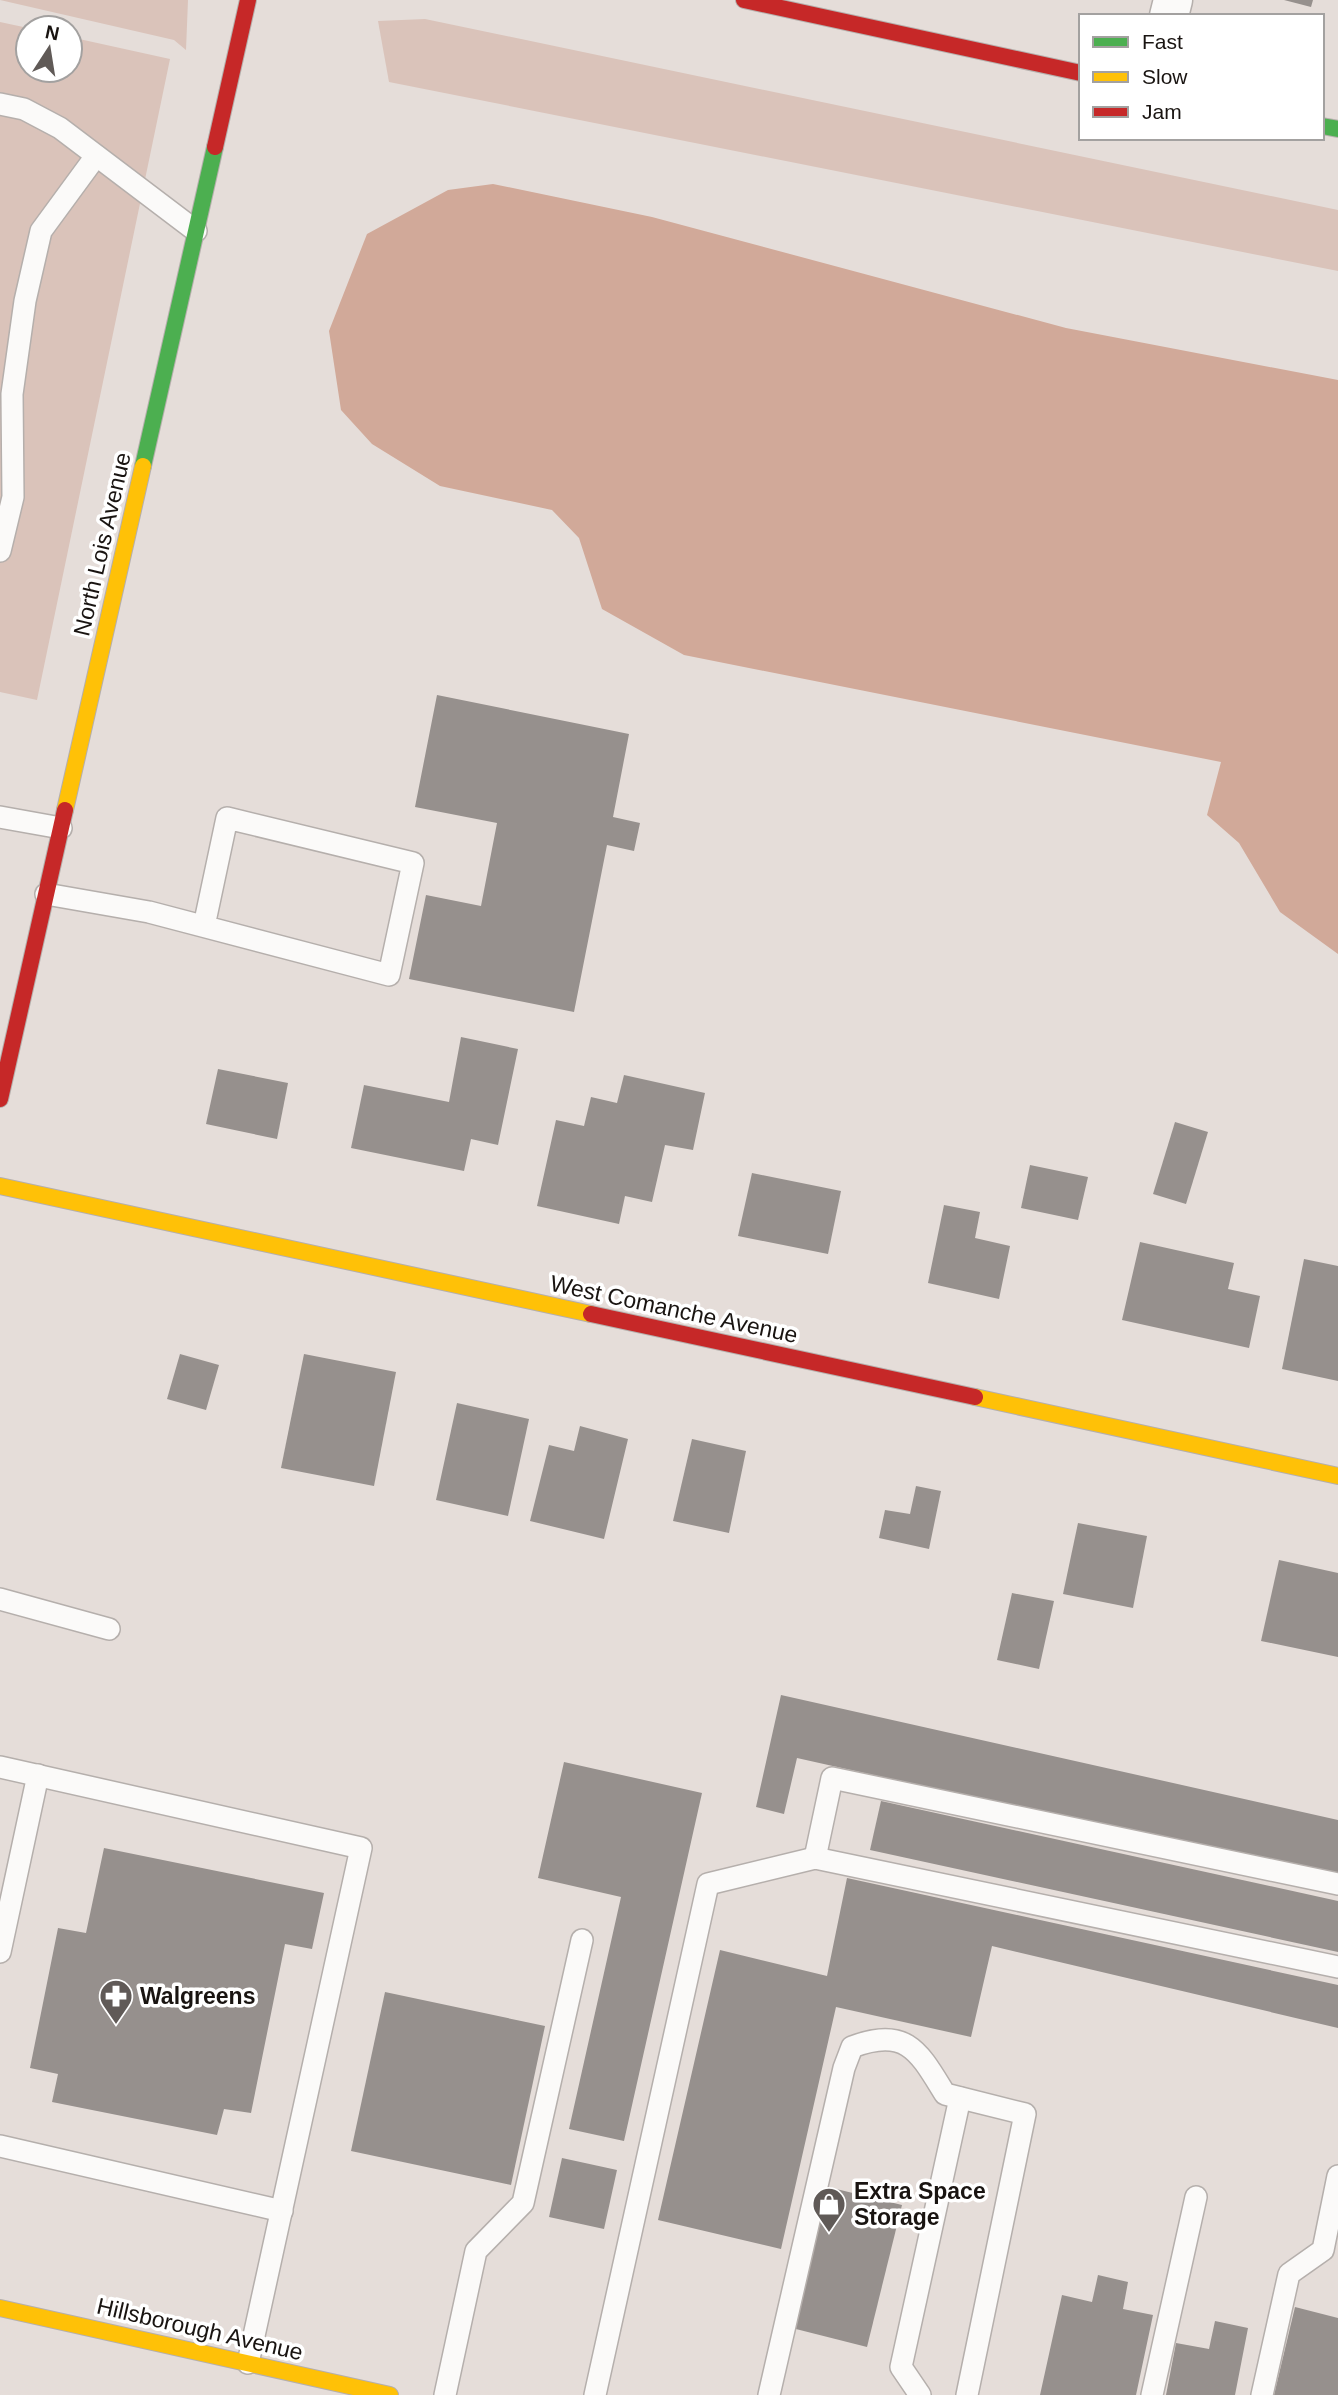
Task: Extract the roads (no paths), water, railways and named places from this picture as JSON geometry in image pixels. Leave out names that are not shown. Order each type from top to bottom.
[{"type":"street","name":"North Lois Avenue","points":[[0,1099],[248,0]]},
{"type":"street","points":[[744,0],[1079,73]]},
{"type":"street","name":"West Comanche Avenue","points":[[0,1186],[1338,1476]]},
{"type":"street","name":"Hillsborough Avenue","points":[[0,2308],[390,2395]]},
{"type":"lane","points":[[0,104],[24,109],[60,128],[196,231]]},
{"type":"lane","points":[[0,551],[13,496],[6,396],[24,301],[41,231],[96,156]]},
{"type":"lane","points":[[0,817],[61,828]]},
{"type":"lane","points":[[47,894],[149,912],[389,975],[413,863],[227,818],[204,926]]},
{"type":"lane","points":[[0,1600],[109,1629]]},
{"type":"lane","points":[[0,1767],[361,1848],[248,2363]]},
{"type":"lane","points":[[0,1952],[38,1775]]},
{"type":"lane","points":[[815,1858],[832,1778],[1338,1884]]},
{"type":"lane","points":[[595,2395],[708,1884],[815,1858],[1338,1967]]},
{"type":"lane","points":[[445,2395],[476,2251],[523,2203],[582,1940]]},
{"type":"lane","points":[[769,2395],[844,2068],[852,2047],[873,2039],[900,2041],[921,2056],[945,2094],[1025,2114],[967,2395]]},
{"type":"lane","points":[[920,2395],[901,2367],[960,2098]]},
{"type":"lane","points":[[0,2146],[282,2211]]},
{"type":"lane","points":[[1262,2395],[1289,2273],[1323,2250],[1338,2176]]},
{"type":"lane","points":[[1152,2395],[1196,2197]]},
{"type":"place","name":"Walgreens","points":[[116,2026]]},
{"type":"place","name":"Extra Space Storage","points":[[829,2234]]}]
